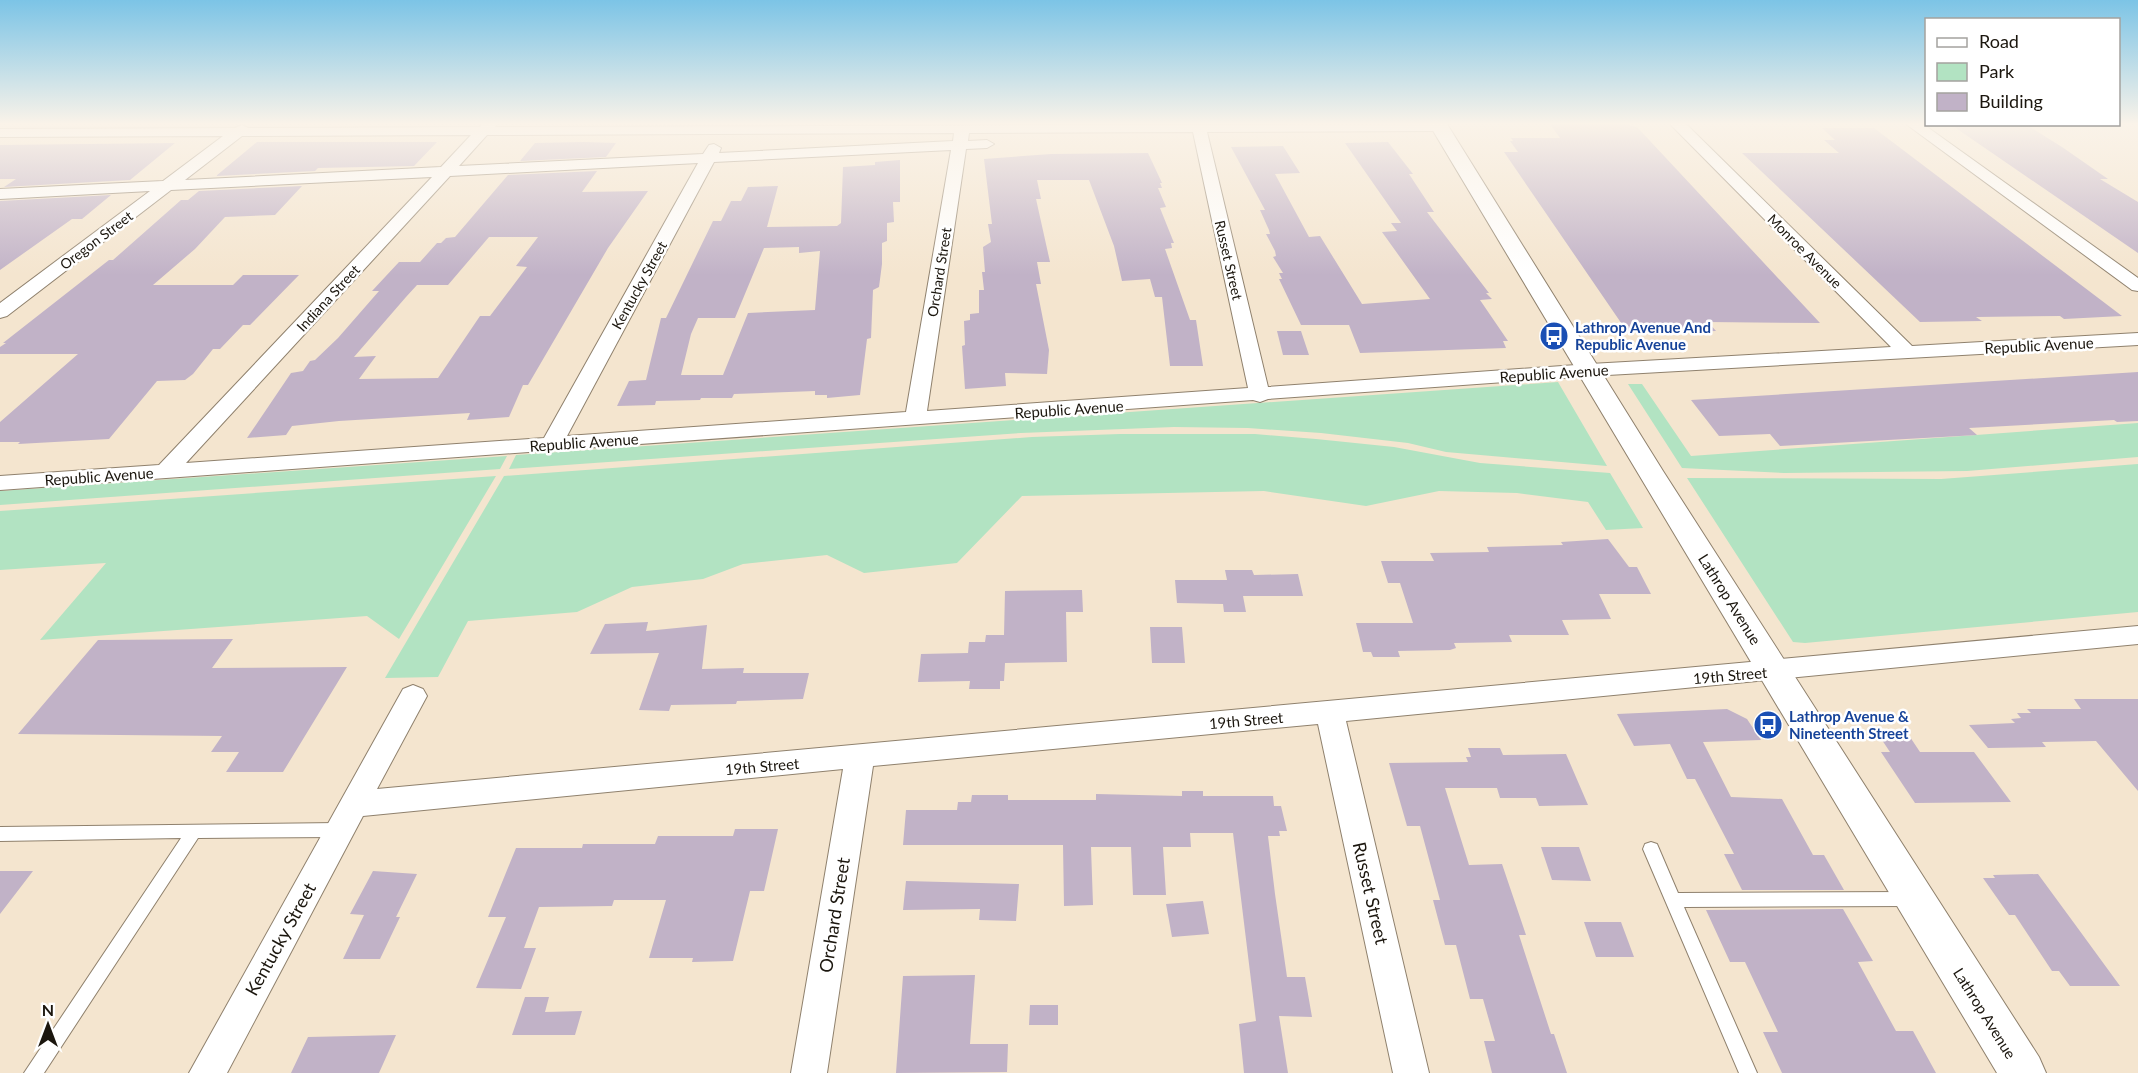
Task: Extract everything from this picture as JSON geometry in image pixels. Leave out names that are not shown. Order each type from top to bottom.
[{"type":"street","name":"Oregon Street","points":[[0,312],[184,174]]},
{"type":"street","points":[[0,194],[405,174]]},
{"type":"street","name":"Indiana Street","points":[[166,471],[444,174]]},
{"type":"street","name":"Kentucky Street","points":[[551,445],[699,174]]},
{"type":"street","name":"Orchard Street","points":[[915,420],[954,174]]},
{"type":"street","name":"Russet Street","points":[[1209,174],[1260,396]]},
{"type":"street","name":"Lathrop Avenue","points":[[1469,174],[1590,370],[1649,471],[1775,670],[2023,1073]]},
{"type":"street","name":"Monroe Avenue","points":[[1728,174],[1907,352]]},
{"type":"street","points":[[1983,174],[2138,286]]},
{"type":"street","name":"Republic Avenue","points":[[0,483],[1260,396],[1590,370],[2138,339]]},
{"type":"street","name":"19th Street","points":[[347,817],[860,757],[2138,635]]},
{"type":"street","name":"Kentucky Street","points":[[207,1073],[413,696]]},
{"type":"street","name":"Russet Street","points":[[1330,712],[1411,1073]]},
{"type":"street","name":"Orchard Street","points":[[809,1073],[860,757]]},
{"type":"lane","points":[[0,834],[194,832],[347,817]]},
{"type":"lane","points":[[33,1073],[194,832]]},
{"type":"lane","points":[[1651,849],[1748,1073]]},
{"type":"lane","points":[[1673,900],[1916,899]]},
{"type":"green space","points":[[1558,382],[1607,466],[1446,452],[1408,443],[1321,433],[1248,428],[1174,427],[1021,433],[509,469],[516,455]]},
{"type":"green space","points":[[1628,384],[1642,384],[1691,456],[2138,423],[2138,457],[1967,471],[1784,473],[1682,468]]},
{"type":"green space","points":[[1120,434],[1255,434],[1394,447],[1480,463],[1610,473],[1643,528],[1606,530],[1588,502],[1517,493],[1439,491],[1366,506],[1264,491],[1022,496],[957,563],[864,573],[827,555],[743,564],[703,579],[632,587],[577,612],[468,621],[438,677],[385,678],[504,476],[1032,437]]},
{"type":"green space","points":[[507,456],[500,469],[0,505],[0,491]]},
{"type":"green space","points":[[2138,464],[2138,612],[1805,643],[1793,642],[1687,478],[1941,479]]},
{"type":"green space","points":[[496,476],[399,639],[367,616],[40,640],[106,563],[0,570],[0,511]]},
{"type":"building","points":[[0,174],[137,174],[130,180],[4,187],[16,179],[0,179]]},
{"type":"building","points":[[218,174],[254,174],[216,176]]},
{"type":"building","points":[[595,174],[582,192],[648,191],[608,248],[528,385],[523,385],[509,417],[467,420],[470,413],[339,421],[292,426],[286,435],[247,438],[291,373],[303,371],[310,361],[315,360],[338,338],[379,291],[372,291],[399,262],[420,262],[437,243],[441,243],[446,238],[455,237],[508,175]],"holes":[[[489,237],[538,237],[516,266],[527,267],[490,316],[480,316],[438,378],[359,379],[376,356],[354,357],[417,285],[448,285]]]},
{"type":"building","points":[[843,174],[900,174],[900,202],[893,202],[894,222],[887,223],[887,241],[882,243],[879,287],[873,290],[871,338],[867,339],[860,395],[827,398],[827,395],[815,395],[815,391],[734,394],[732,398],[656,401],[655,405],[617,406],[629,381],[646,380],[661,318],[666,318],[713,221],[721,221],[731,201],[741,201],[748,187],[778,186],[767,227],[837,226],[841,223]],"holes":[[[799,247],[799,253],[820,251],[815,310],[748,313],[723,375],[681,375],[691,334],[698,318],[735,318],[764,248]]]},
{"type":"building","points":[[986,174],[1158,174],[1162,183],[1160,183],[1162,188],[1158,188],[1166,207],[1160,208],[1174,243],[1171,243],[1172,248],[1165,249],[1190,320],[1196,320],[1203,366],[1170,366],[1162,297],[1155,297],[1150,279],[1122,281],[1114,246],[1089,180],[1037,180],[1041,199],[1036,199],[1050,262],[1037,262],[1041,284],[1036,284],[1049,350],[1047,374],[1005,373],[1006,386],[965,389],[962,346],[965,345],[964,321],[970,320],[970,314],[979,313],[979,290],[984,290],[983,247],[991,242],[988,224],[992,224]]},
{"type":"building","points":[[1246,174],[1275,174],[1309,237],[1320,236],[1362,304],[1430,299],[1382,232],[1397,231],[1391,223],[1401,223],[1367,174],[1409,174],[1434,212],[1427,212],[1489,293],[1486,293],[1492,299],[1480,300],[1508,341],[1503,341],[1506,348],[1360,353],[1349,325],[1301,325],[1279,279],[1282,279],[1279,273],[1283,273],[1273,257],[1276,256],[1275,251],[1266,234],[1270,234],[1260,210],[1265,210]]},
{"type":"building","points":[[1519,174],[1681,174],[1820,323],[1708,322],[1716,331],[1628,333]]},
{"type":"building","points":[[1764,174],[1935,174],[2122,316],[2064,319],[2060,316],[1976,317],[1982,321],[1920,322]]},
{"type":"building","points":[[2023,174],[2101,174],[2108,179],[2100,179],[2138,202],[2138,253]]},
{"type":"building","points":[[302,186],[275,215],[225,217],[195,249],[153,285],[233,285],[243,275],[299,275],[250,325],[243,325],[220,349],[213,349],[193,374],[185,380],[157,381],[109,439],[18,444],[20,442],[0,442],[0,422],[78,354],[0,354],[0,347],[6,343],[3,343],[109,260],[113,260],[181,200],[188,200],[199,191]]},
{"type":"building","points":[[111,195],[82,219],[72,219],[0,270],[0,201]]},
{"type":"building","points":[[1277,331],[1301,331],[1309,355],[1283,355]]},
{"type":"building","points":[[2138,372],[2138,421],[2117,422],[2114,420],[1969,428],[1977,435],[1780,446],[1770,434],[1719,436],[1691,400]]},
{"type":"building","points":[[1608,539],[1629,567],[1637,567],[1651,594],[1599,594],[1611,619],[1562,620],[1569,635],[1509,635],[1512,642],[1454,643],[1456,648],[1450,650],[1398,651],[1400,657],[1373,657],[1371,652],[1363,652],[1356,623],[1413,623],[1400,583],[1388,583],[1381,561],[1434,561],[1430,553],[1489,552],[1487,547],[1563,545],[1561,542]]},
{"type":"building","points":[[1225,570],[1252,570],[1254,575],[1298,574],[1303,596],[1243,596],[1246,612],[1224,612],[1223,604],[1177,603],[1175,580],[1227,580]]},
{"type":"building","points":[[1082,590],[1083,612],[1066,612],[1067,662],[1005,663],[1004,681],[1000,681],[1000,689],[969,689],[970,681],[918,682],[921,654],[968,653],[969,642],[985,642],[986,635],[1004,635],[1005,591]]},
{"type":"building","points":[[648,622],[646,631],[707,625],[702,669],[744,668],[743,673],[809,673],[803,699],[737,701],[736,704],[671,705],[669,711],[639,710],[659,653],[590,654],[605,624]]},
{"type":"building","points":[[1150,627],[1182,627],[1185,663],[1152,663]]},
{"type":"building","points":[[233,639],[212,668],[347,667],[283,772],[226,772],[239,752],[211,752],[222,736],[18,734],[98,640]]},
{"type":"building","points":[[2074,699],[2138,699],[2138,791],[2096,741],[2042,742],[2046,747],[1988,748],[1969,725],[2015,723],[2011,719],[2021,718],[2017,713],[2031,713],[2027,709],[2081,709]]},
{"type":"building","points":[[1727,709],[1747,719],[1761,740],[1703,742],[1731,797],[1782,799],[1813,855],[1824,855],[1844,890],[1742,890],[1724,854],[1734,854],[1695,779],[1687,779],[1670,744],[1634,746],[1617,714]]},
{"type":"building","points":[[1880,737],[1910,737],[1920,752],[1974,752],[2011,802],[1915,803],[1881,752],[1890,752]]},
{"type":"building","points":[[1468,748],[1500,748],[1503,755],[1566,754],[1588,805],[1539,806],[1536,798],[1500,798],[1497,788],[1445,788],[1469,865],[1502,864],[1526,935],[1519,935],[1551,1034],[1554,1034],[1567,1073],[1492,1073],[1484,1041],[1495,1041],[1483,999],[1470,999],[1456,945],[1445,945],[1433,900],[1440,900],[1420,826],[1407,826],[1389,763],[1468,762],[1466,757],[1471,757]]},
{"type":"building","points":[[1182,791],[1203,791],[1203,796],[1273,796],[1274,806],[1281,806],[1287,831],[1279,831],[1280,836],[1268,836],[1287,977],[1305,977],[1312,1017],[1279,1016],[1288,1073],[1244,1073],[1239,1024],[1256,1021],[1233,833],[1190,833],[1191,847],[1163,847],[1166,895],[1133,895],[1131,847],[1091,847],[1093,905],[1064,906],[1063,845],[903,845],[906,810],[957,810],[958,802],[971,802],[972,795],[1008,795],[1008,800],[1096,800],[1096,794],[1182,796]]},
{"type":"building","points":[[735,829],[778,829],[764,891],[750,891],[733,961],[692,962],[693,958],[649,958],[666,900],[614,900],[612,906],[539,907],[524,948],[536,948],[521,989],[476,988],[506,917],[488,917],[516,848],[582,848],[583,844],[655,844],[658,836],[733,836]]},
{"type":"building","points":[[1541,847],[1579,847],[1591,881],[1552,880]]},
{"type":"building","points":[[0,871],[33,871],[0,914]]},
{"type":"building","points":[[373,871],[417,874],[396,917],[400,917],[380,959],[343,959],[364,915],[350,914]]},
{"type":"building","points":[[2038,874],[2120,986],[2070,986],[2059,971],[2052,971],[2015,915],[2009,915],[1983,878],[1995,878],[1993,875]]},
{"type":"building","points":[[906,881],[1019,884],[1016,921],[979,920],[980,909],[903,910]]},
{"type":"building","points":[[1203,901],[1209,934],[1172,937],[1166,904]]},
{"type":"building","points":[[1843,909],[1873,961],[1858,962],[1896,1031],[1913,1031],[1936,1073],[1782,1073],[1763,1032],[1778,1032],[1745,962],[1730,962],[1706,910]]},
{"type":"building","points":[[1584,922],[1621,922],[1634,957],[1596,957]]},
{"type":"building","points":[[975,975],[970,1044],[1008,1044],[1007,1072],[896,1073],[903,976]]},
{"type":"building","points":[[525,997],[549,997],[545,1012],[582,1011],[575,1035],[512,1035]]},
{"type":"building","points":[[1030,1005],[1058,1005],[1058,1025],[1029,1025]]},
{"type":"building","points":[[396,1035],[379,1073],[291,1073],[308,1037]]},
{"type":"place","name":"Lathrop Avenue And Republic Avenue","points":[[1554,336]]},
{"type":"place","name":"Lathrop Avenue & Nineteenth Street","points":[[1768,725]]}]
